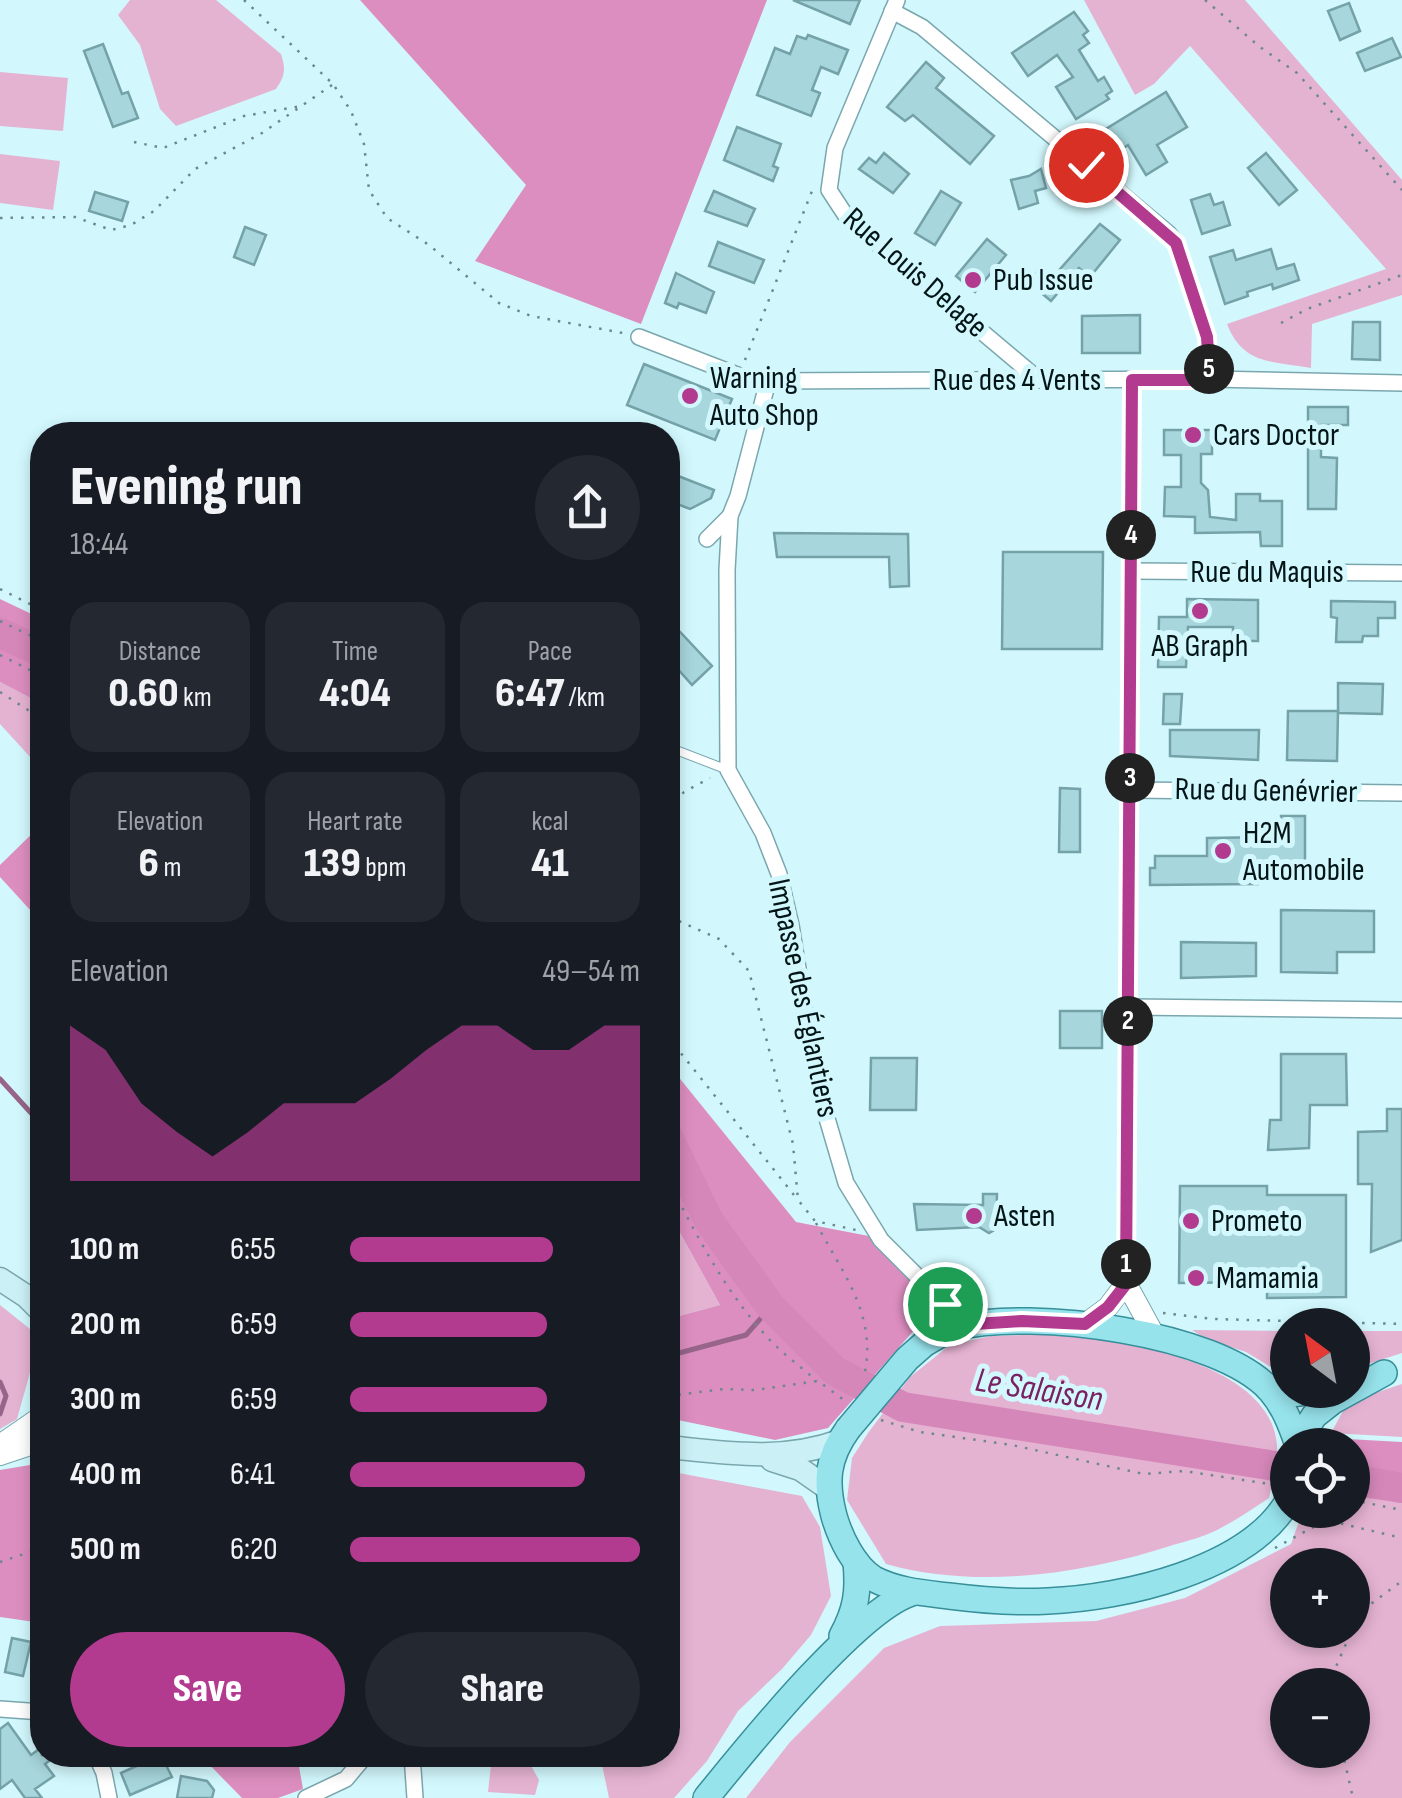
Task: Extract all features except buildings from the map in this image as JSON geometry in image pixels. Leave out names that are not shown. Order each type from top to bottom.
[{"type":"main road","points":[[0,1278],[30,1297]]},
{"type":"main road","points":[[680,1448],[759,1456],[812,1451],[846,1425],[924,1344],[949,1330],[1022,1321],[1085,1324],[1155,1336],[1232,1364],[1268,1388],[1291,1428]]},
{"type":"main road","points":[[1307,1428],[1314,1416],[1334,1401],[1393,1371]]},
{"type":"main road","points":[[846,1425],[826,1487],[836,1524],[856,1562],[871,1578],[915,1592],[1048,1601],[1110,1594],[1174,1577],[1222,1558],[1270,1525]]},
{"type":"main road","points":[[759,1456],[800,1469],[826,1487]]},
{"type":"main road","points":[[836,1650],[856,1610],[856,1562]]},
{"type":"main road","points":[[706,1798],[836,1650],[884,1608],[915,1592]]},
{"type":"street","name":"Rue Louis Delage","points":[[895,6],[835,148],[830,190],[848,219],[1039,380]]},
{"type":"street","points":[[895,6],[1169,234],[1176,243],[1207,337],[1210,380]]},
{"type":"street","name":"Rue des 4 Vents","points":[[639,337],[739,376],[768,381],[1402,383]]},
{"type":"street","points":[[1132,380],[1126,1284],[1155,1336]]},
{"type":"street","name":"Impasse des Églantiers","points":[[768,381],[730,516],[728,770],[779,874],[816,1081],[846,1183],[881,1240],[945,1304],[950,1312],[949,1330]]},
{"type":"street","name":"Impasse des Églantiers","points":[[706,539],[730,516]]},
{"type":"street","name":"Rue du Maquis","points":[[1131,571],[1402,573]]},
{"type":"street","name":"Rue du Genévrier","points":[[1130,790],[1402,792]]},
{"type":"street","points":[[1128,1007],[1402,1010]]},
{"type":"street","points":[[1085,1324],[1108,1307],[1126,1284]]},
{"type":"street","points":[[0,1445],[30,1423]]},
{"type":"street","points":[[0,1455],[30,1445]]},
{"type":"street","points":[[0,1709],[30,1711]]},
{"type":"street","points":[[101,1767],[109,1798]]},
{"type":"street","points":[[306,1798],[346,1779],[356,1767]]},
{"type":"street","points":[[413,1767],[415,1798]]},
{"type":"lane","points":[[680,751],[728,770]]},
{"type":"path","points":[[244,0],[334,84],[351,111],[364,144],[369,190],[387,218],[429,246],[499,303],[532,316],[639,337]]},
{"type":"path","points":[[1205,0],[1297,73],[1402,190]]},
{"type":"path","points":[[0,218],[75,218],[112,230],[131,225],[154,212],[195,169],[262,133],[334,84]]},
{"type":"path","points":[[134,142],[163,148],[244,116],[302,106]]},
{"type":"path","points":[[739,376],[817,183]]},
{"type":"path","points":[[1281,323],[1308,309],[1402,275]]},
{"type":"path","points":[[0,589],[30,604]]},
{"type":"path","points":[[0,622],[30,636]]},
{"type":"path","points":[[0,655],[30,670]]},
{"type":"path","points":[[0,692],[30,711]]},
{"type":"path","points":[[680,796],[728,770]]},
{"type":"path","points":[[680,921],[719,939],[748,971],[793,1144],[798,1200]]},
{"type":"path","points":[[680,1052],[815,1221],[865,1316],[868,1360],[862,1386]]},
{"type":"path","points":[[680,1204],[730,1292],[763,1332],[818,1381],[846,1425]]},
{"type":"path","points":[[815,1221],[881,1240]]},
{"type":"path","points":[[680,1394],[724,1388],[756,1390],[818,1381]]},
{"type":"path","points":[[881,1420],[920,1432],[1012,1445],[1144,1474],[1184,1471],[1266,1484]]},
{"type":"path","points":[[1370,1504],[1402,1510]]},
{"type":"path","points":[[1275,1548],[1326,1520],[1402,1538]]},
{"type":"path","points":[[0,1562],[30,1552]]},
{"type":"path","points":[[1370,1605],[1402,1581]]},
{"type":"path","points":[[1346,1768],[1352,1798]]},
{"type":"shaded area","points":[[130,0],[216,0],[281,54],[284,72],[279,84],[276,89],[176,126],[160,109],[140,45],[118,15]]},
{"type":"shaded area","points":[[360,0],[767,0],[641,324],[475,261],[526,185]]},
{"type":"shaded area","points":[[1084,0],[1245,0],[1402,180],[1402,295],[1312,324],[1311,368],[1260,359],[1241,347],[1227,324],[1386,269],[1190,46],[1154,84],[1135,95]]},
{"type":"shaded area","points":[[0,72],[68,78],[63,131],[0,126]]},
{"type":"shaded area","points":[[0,154],[60,161],[53,210],[0,203]]},
{"type":"shaded area","points":[[0,599],[30,613],[30,698],[0,682]]},
{"type":"shaded area","points":[[0,682],[30,698],[30,757],[0,724]]},
{"type":"shaded area","points":[[30,836],[30,910],[0,877],[0,865]]},
{"type":"shaded area","points":[[680,1079],[796,1222],[874,1237],[938,1303],[828,1428],[775,1440],[680,1420],[680,1316],[720,1305],[680,1233]]},
{"type":"shaded area","points":[[680,1233],[720,1305],[680,1316]]},
{"type":"shaded area","points":[[0,1305],[30,1329],[30,1373],[17,1419],[0,1429]]},
{"type":"shaded area","points":[[1192,1330],[1270,1331],[1270,1367],[1246,1352],[1206,1339]]},
{"type":"shaded area","points":[[1370,1331],[1402,1331],[1402,1353],[1370,1363]]},
{"type":"shaded area","points":[[1053,1334],[1113,1341],[1148,1348],[1216,1372],[1245,1390],[1265,1412],[1272,1428],[1269,1498],[1201,1537],[1067,1571],[957,1576],[886,1564],[847,1500],[852,1458],[910,1377],[950,1345],[991,1336]]},
{"type":"shaded area","points":[[1402,1384],[1402,1437],[1370,1435],[1370,1428],[1334,1428],[1345,1408],[1370,1408],[1370,1395]]},
{"type":"shaded area","points":[[1370,1440],[1402,1442],[1402,1503],[1370,1498]]},
{"type":"shaded area","points":[[30,1465],[30,1621],[0,1617],[0,1470]]},
{"type":"shaded area","points":[[680,1473],[802,1496],[820,1527],[831,1596],[811,1635],[738,1711],[707,1761],[674,1798],[609,1798],[603,1767],[680,1767]]},
{"type":"shaded area","points":[[1370,1496],[1402,1501],[1402,1798],[746,1798],[790,1742],[884,1648],[940,1626],[1096,1621],[1185,1598],[1270,1555],[1270,1648],[1370,1648],[1370,1548],[1283,1548],[1291,1544],[1297,1528],[1370,1528]]},
{"type":"shaded area","points":[[212,1767],[299,1767],[303,1789],[278,1798],[242,1798]]},
{"type":"shaded area","points":[[491,1767],[532,1767],[539,1780],[535,1795],[488,1792]]},
{"type":"waterway","name":"Le Salaison","points":[[0,633],[30,647]]},
{"type":"waterway","points":[[0,1079],[30,1112]]},
{"type":"waterway","name":"Le Salaison","points":[[680,1162],[709,1221],[771,1307],[835,1371],[903,1407],[1270,1465]]},
{"type":"waterway","points":[[680,1353],[746,1335],[771,1307]]},
{"type":"waterway","points":[[0,1382],[6,1396],[0,1414]]},
{"type":"waterway","name":"Le Salaison","points":[[1370,1482],[1402,1488]]},
{"type":"place","name":"Pub Issue","points":[[973,280]]},
{"type":"place","name":"Warning Auto Shop","points":[[690,396]]},
{"type":"place","name":"Cars Doctor","points":[[1193,435]]},
{"type":"place","name":"AB Graph","points":[[1200,611]]},
{"type":"place","name":"H2M Automobile","points":[[1223,851]]},
{"type":"place","name":"Asten","points":[[974,1216]]},
{"type":"place","name":"Prometo","points":[[1191,1221]]},
{"type":"place","name":"Mamamia","points":[[1196,1278]]},
{"type":"route","points":[[945,1304],[950,1312],[949,1330],[1022,1321],[1085,1324],[1108,1307],[1126,1284],[1132,380],[1210,380],[1207,337],[1176,243],[1086,165]]}]
